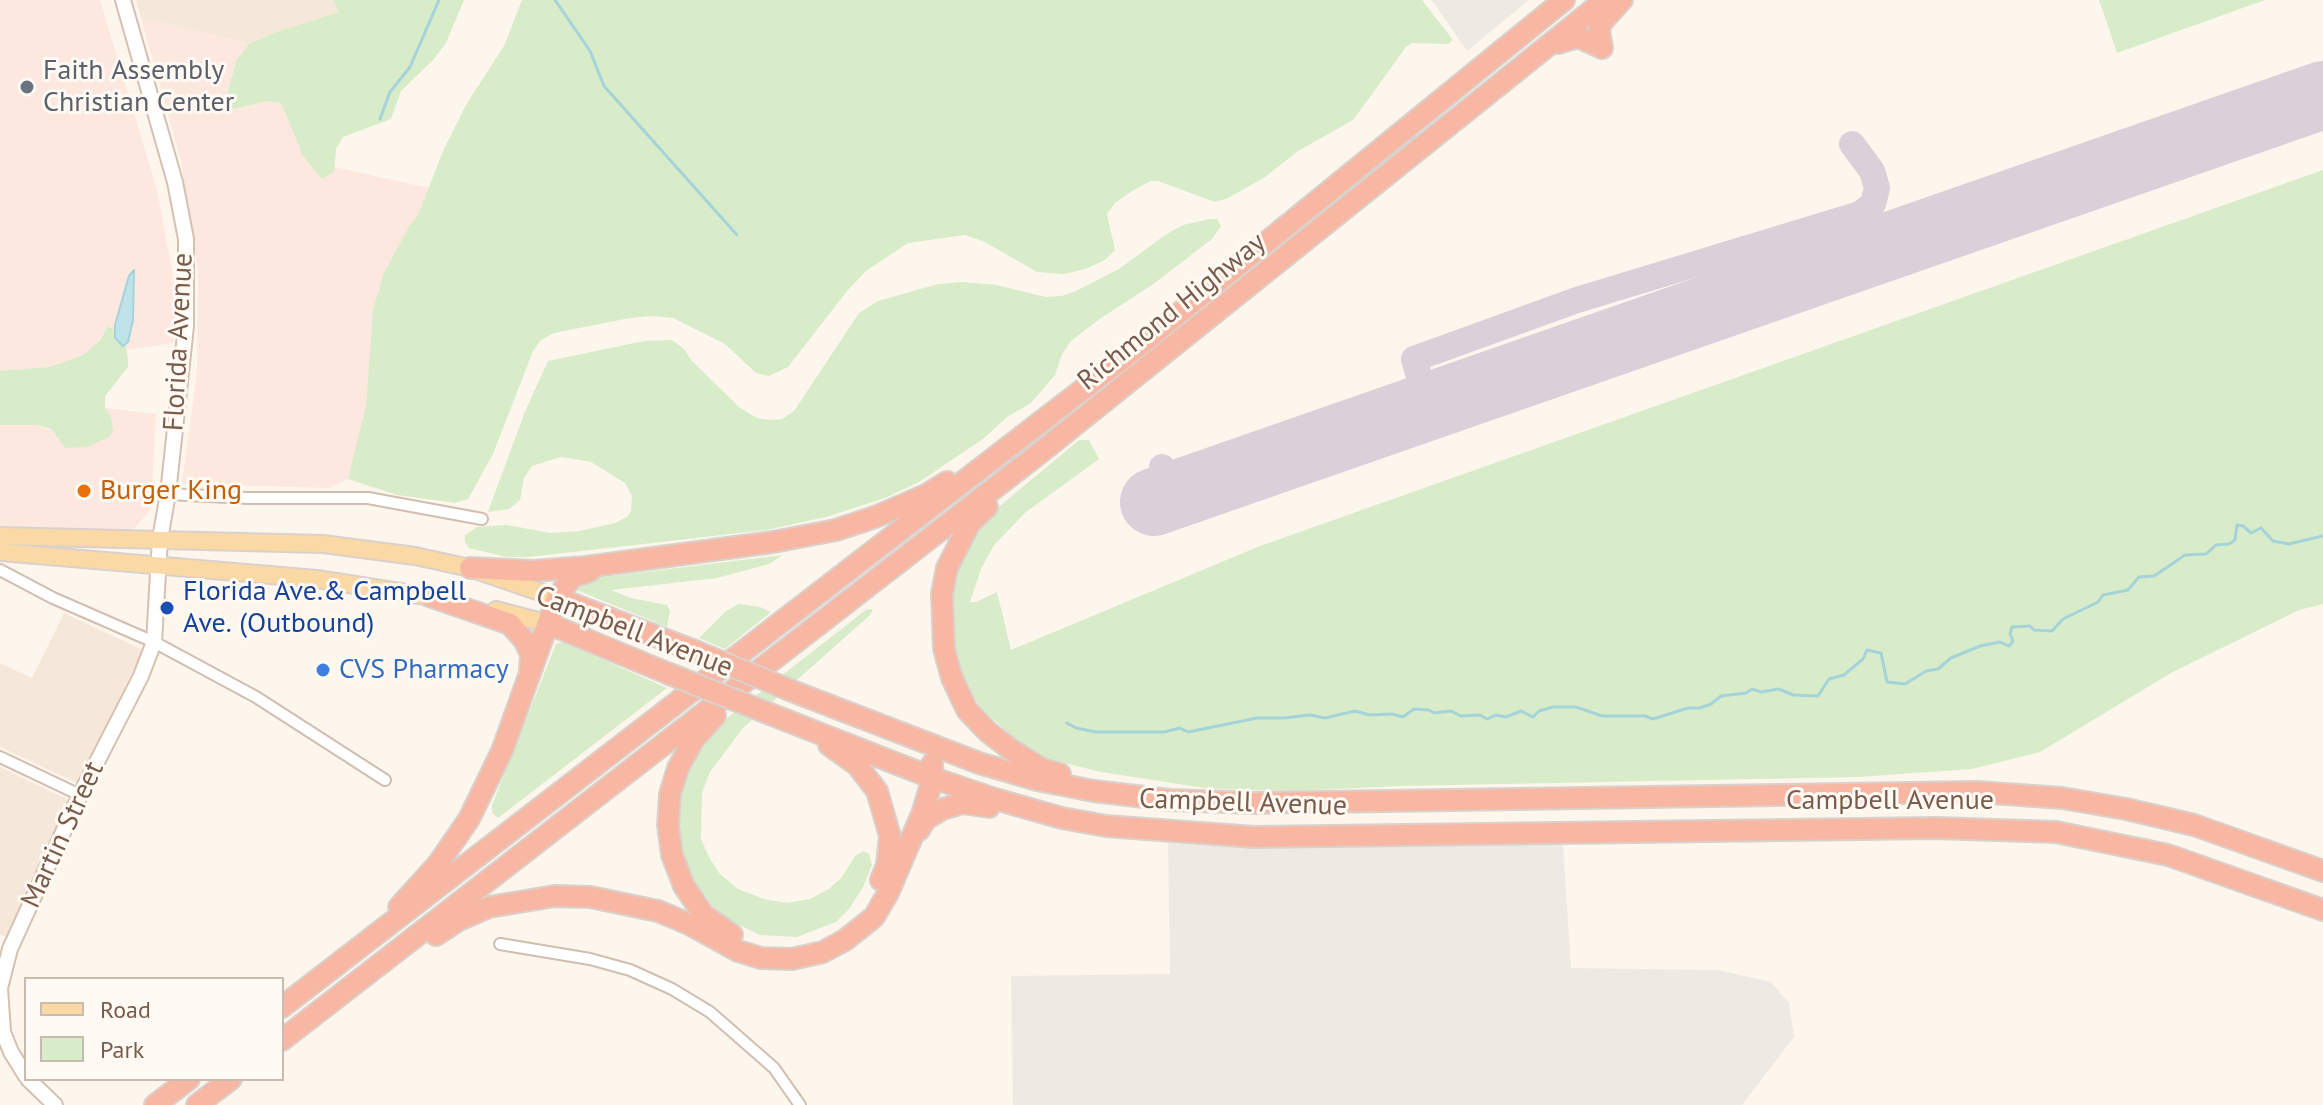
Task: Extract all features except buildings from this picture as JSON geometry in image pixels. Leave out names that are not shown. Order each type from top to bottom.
[{"type":"highway","name":"Richmond Highway","points":[[1073,397],[1564,0]]},
{"type":"highway","name":"Richmond Highway","points":[[769,662],[1041,452],[1605,0]]},
{"type":"highway","points":[[1543,49],[1574,37],[1584,38],[1602,48],[1599,30],[1602,22],[1622,0]]},
{"type":"highway","points":[[470,568],[533,571],[657,558],[836,530],[926,495],[1073,397]]},
{"type":"highway","points":[[284,1005],[1073,397]]},
{"type":"highway","points":[[1041,452],[1016,483],[970,523],[947,568],[942,594],[942,622],[944,649],[952,678],[967,710],[988,732],[1042,769],[1169,800]]},
{"type":"highway","points":[[284,1005],[398,908],[438,864],[469,819],[502,751],[563,586],[572,577],[584,572],[657,558]]},
{"type":"highway","points":[[429,596],[510,624],[531,654],[528,684]]},
{"type":"highway","name":"Campbell Avenue","points":[[557,598],[979,763],[1037,780],[1094,791],[1169,800],[1254,803],[1977,792],[2062,798],[2126,809],[2194,825],[2323,871]]},
{"type":"highway","name":"Campbell Avenue","points":[[549,624],[933,778],[1062,818],[1106,826],[1254,837],[1950,828],[2056,832],[2168,855],[2323,910]]},
{"type":"highway","points":[[769,662],[694,739],[678,768],[670,794],[668,825],[672,855],[684,886],[703,914],[727,933],[752,944],[779,948],[808,945],[837,934],[858,915],[875,897],[887,865],[890,836],[884,809],[868,777],[843,754],[791,722]]},
{"type":"highway","points":[[284,1038],[769,662]]},
{"type":"highway","points":[[312,1017],[459,920],[489,907],[521,900],[555,896],[622,902],[669,916],[738,951],[761,958],[792,959],[823,952],[845,940],[874,917],[888,893],[933,778],[932,760],[919,741]]},
{"type":"highway","points":[[910,843],[926,819],[962,803],[1062,818]]},
{"type":"highway","points":[[155,1105],[186,1081]]},
{"type":"highway","points":[[197,1105],[228,1081]]},
{"type":"main road","name":"Campbell Avenue","points":[[0,536],[323,544],[415,556],[470,568],[557,598]]},
{"type":"main road","name":"Campbell Avenue","points":[[0,552],[332,581],[484,606],[549,624]]},
{"type":"street","name":"Florida Avenue","points":[[123,0],[175,182],[186,239],[186,326],[168,494],[160,539],[154,642]]},
{"type":"street","points":[[168,494],[368,498],[482,519]]},
{"type":"street","points":[[0,570],[53,598],[154,642],[256,697],[385,780]]},
{"type":"street","name":"Martin Street","points":[[24,1073],[1,1032],[0,988],[5,946],[141,676],[154,642]]},
{"type":"street","points":[[0,757],[80,795]]},
{"type":"street","points":[[500,944],[590,959],[630,970],[672,989],[710,1012],[774,1068],[800,1105]]},
{"type":"street","name":"Martin Street","points":[[30,1081],[55,1105]]},
{"type":"shaded area","points":[[0,0],[100,0],[157,190],[179,308],[173,343],[127,350],[126,345],[117,342],[108,326],[93,348],[83,355],[49,367],[0,371]]},
{"type":"shaded area","points":[[136,0],[333,0],[340,12],[273,33],[249,44],[141,18]]},
{"type":"shaded area","points":[[1432,0],[1529,0],[1467,51]]},
{"type":"shaded area","points":[[141,18],[249,44],[236,61],[225,111],[268,101],[281,103],[303,155],[334,172],[334,167],[429,188],[418,216],[409,226],[384,274],[373,309],[366,406],[356,452],[348,479],[329,488],[182,484],[197,371],[198,271],[181,161]]},
{"type":"shaded area","points":[[105,408],[156,414],[151,509],[132,531],[0,526],[0,425],[37,425],[51,430],[65,448],[111,417]]},
{"type":"shaded area","points":[[64,613],[143,650],[79,784],[0,747],[0,663],[32,678]]},
{"type":"shaded area","points":[[0,767],[71,801],[6,937],[0,934]]},
{"type":"shaded area","points":[[1168,843],[1232,847],[1563,844],[1571,968],[1718,970],[1771,982],[1789,1003],[1794,1037],[1742,1105],[1013,1105],[1011,976],[1170,974]]},
{"type":"green space","points":[[333,0],[464,0],[446,43],[401,91],[391,119],[343,137],[336,149],[334,172],[322,179],[303,156],[281,103],[268,101],[225,111],[224,106],[236,61],[249,44],[339,12]]},
{"type":"green space","points":[[522,0],[1422,0],[1453,40],[1448,44],[1412,43],[1406,47],[1353,120],[1298,151],[1265,177],[1228,198],[1215,202],[1158,181],[1151,181],[1132,191],[1115,203],[1107,214],[1115,250],[1105,260],[1085,269],[1064,274],[1037,272],[985,242],[965,235],[908,243],[866,271],[788,367],[769,376],[756,373],[725,344],[673,318],[630,318],[554,333],[541,340],[533,351],[493,454],[468,499],[455,503],[397,495],[348,479],[366,406],[373,309],[384,273],[418,215],[443,151],[467,103],[504,46]]},
{"type":"green space","points":[[2099,0],[2265,0],[2117,53]]},
{"type":"green space","points":[[2323,170],[2323,604],[2299,610],[2171,673],[2040,752],[1972,769],[1858,777],[1289,791],[1211,789],[1101,772],[1048,759],[1013,737],[982,709],[961,678],[953,651],[951,602],[958,566],[971,536],[995,510],[1079,440],[1089,440],[1099,459],[1026,512],[994,545],[981,569],[970,602],[997,592],[1011,650],[1260,546]]},
{"type":"green space","points":[[1217,219],[1221,226],[1212,239],[1071,341],[1062,354],[1055,375],[1031,403],[919,482],[885,498],[826,517],[766,530],[529,557],[506,557],[469,548],[465,542],[465,535],[477,527],[507,525],[551,533],[580,531],[615,523],[631,511],[632,496],[625,483],[591,462],[561,457],[532,466],[524,478],[520,500],[509,509],[488,512],[524,414],[548,361],[644,341],[672,340],[739,407],[757,418],[782,419],[794,411],[859,313],[878,301],[938,284],[961,282],[997,285],[1046,297],[1061,296],[1119,269],[1183,225]]},
{"type":"green space","points":[[108,326],[115,330],[115,338],[123,346],[126,345],[128,360],[128,367],[105,396],[105,408],[111,417],[113,431],[109,437],[87,447],[65,448],[51,429],[37,425],[0,425],[0,371],[49,367],[83,355],[99,341]]},
{"type":"green space","points":[[783,555],[769,564],[717,578],[611,590],[631,598],[667,605],[670,611],[667,627],[574,589],[586,579]]},
{"type":"green space","points":[[739,604],[771,612],[725,649],[699,638],[726,611]]},
{"type":"green space","points":[[867,609],[873,609],[870,615],[743,728],[710,772],[702,793],[701,839],[709,857],[720,874],[738,889],[764,899],[787,903],[810,899],[829,889],[842,877],[855,856],[863,851],[869,854],[872,865],[863,887],[836,922],[797,937],[760,935],[731,921],[712,905],[687,872],[678,819],[683,786],[695,754],[708,733]]},
{"type":"green space","points":[[563,642],[667,688],[498,818],[492,813],[492,805],[556,644]]},
{"type":"water","points":[[134,270],[133,320],[128,342],[123,346],[115,338],[115,325],[129,276]]},
{"type":"waterway","points":[[380,119],[390,92],[410,67],[439,0]]},
{"type":"waterway","points":[[555,0],[590,51],[604,86],[737,235]]},
{"type":"waterway","points":[[1067,723],[1096,732],[1164,732],[1180,728],[1188,732],[1257,718],[1310,715],[1325,718],[1355,711],[1403,717],[1414,709],[1434,713],[1451,711],[1461,716],[1480,715],[1487,719],[1496,715],[1506,717],[1521,711],[1533,717],[1539,711],[1553,707],[1576,707],[1602,716],[1645,716],[1653,719],[1688,708],[1700,708],[1721,696],[1746,693],[1752,689],[1761,692],[1779,689],[1793,695],[1818,696],[1829,679],[1844,675],[1863,659],[1867,650],[1881,653],[1887,682],[1905,684],[1926,671],[1938,669],[1951,658],[1980,646],[2000,642],[2009,646],[2013,641],[2010,634],[2012,627],[2030,626],[2034,630],[2052,631],[2063,619],[2098,602],[2103,595],[2128,590],[2139,577],[2154,576],[2185,555],[2206,554],[2216,545],[2229,544],[2235,540],[2237,525],[2251,533],[2261,528],[2273,541],[2289,544],[2323,536]]},
{"type":"taxiway","points":[[1428,407],[1414,359],[1577,300],[1860,214],[1873,204],[1877,188],[1872,171],[1852,144]]},
{"type":"taxiway","points":[[1873,204],[1857,234],[1859,246],[1882,248]]},
{"type":"taxiway","points":[[1162,467],[1171,496]]},
{"type":"runway","points":[[1154,502],[2323,95]]},
{"type":"place","name":"Faith Assembly Christian Center","points":[[27,87]]},
{"type":"place","name":"Burger King","points":[[84,491]]},
{"type":"place","name":"Florida Ave.& Campbell Ave. (Outbound)","points":[[167,608]]},
{"type":"place","name":"CVS Pharmacy","points":[[323,670]]}]
